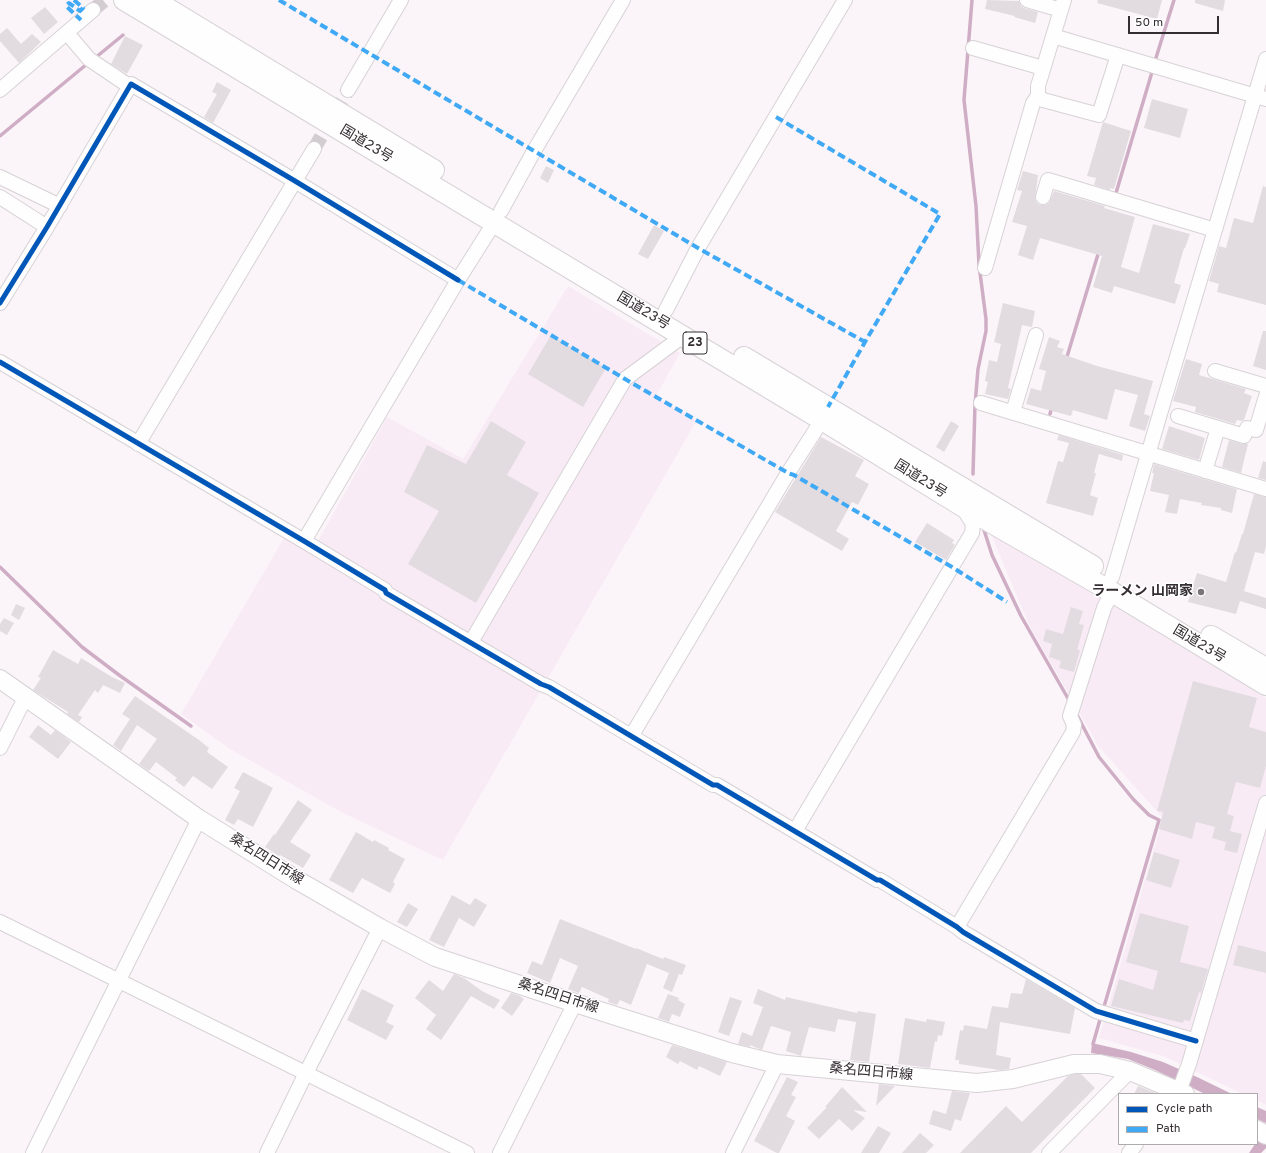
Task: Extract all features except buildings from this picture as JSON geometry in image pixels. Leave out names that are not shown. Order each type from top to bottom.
[{"type":"highway","name":"国道23号","points":[[124,0],[498,217],[666,310],[1112,585],[1266,685]]},
{"type":"highway","name":"国道23号","points":[[154,0],[498,217],[683,336],[962,506],[1266,668]]},
{"type":"main road","name":"桑名四日市線","points":[[0,679],[25,698],[199,818],[297,880],[380,928],[435,957],[732,1053],[777,1064],[977,1083],[1014,1079],[1074,1064],[1100,1064],[1130,1071],[1180,1093]]},
{"type":"street","points":[[348,90],[401,0]]},
{"type":"street","points":[[304,541],[458,280],[498,217],[534,151],[623,0]]},
{"type":"street","points":[[666,310],[698,248],[845,0]]},
{"type":"street","points":[[985,268],[1033,103],[1038,96],[1038,86],[1063,5],[1027,0]]},
{"type":"street","points":[[0,90],[93,10]]},
{"type":"street","points":[[67,33],[89,60],[129,86],[131,84],[458,280]]},
{"type":"street","points":[[1053,36],[1260,97]]},
{"type":"street","points":[[973,48],[1043,68]]},
{"type":"street","points":[[1038,96],[1043,100],[1099,114],[1118,55]]},
{"type":"street","points":[[957,927],[1073,732],[1074,726],[1070,716],[1112,585],[1149,453],[1215,230],[1260,97],[1266,59]]},
{"type":"street","points":[[0,304],[60,206],[129,86]]},
{"type":"street","points":[[138,444],[314,149]]},
{"type":"street","points":[[0,177],[60,206]]},
{"type":"street","points":[[1043,197],[1048,180],[1215,230]]},
{"type":"street","points":[[0,197],[47,227]]},
{"type":"street","points":[[1013,412],[1036,335]]},
{"type":"street","points":[[470,642],[625,379],[683,336]]},
{"type":"street","points":[[0,362],[304,541],[385,590],[386,593],[541,684],[549,687],[632,735],[876,880],[880,880],[963,932],[1103,1013],[1196,1041]]},
{"type":"street","points":[[1215,371],[1266,386]]},
{"type":"street","points":[[1178,416],[1244,436],[1247,428],[1256,430],[1266,396]]},
{"type":"street","points":[[982,403],[1266,489]]},
{"type":"street","points":[[632,735],[788,473],[822,420]]},
{"type":"street","points":[[1204,471],[1218,428]]},
{"type":"street","points":[[795,831],[972,533],[973,524],[962,506]]},
{"type":"street","points":[[0,748],[25,698]]},
{"type":"street","points":[[1180,1093],[1260,843],[1266,803]]},
{"type":"street","points":[[33,1153],[117,980],[199,818]]},
{"type":"street","points":[[0,922],[468,1153]]},
{"type":"street","points":[[267,1153],[380,928]]},
{"type":"street","points":[[500,1153],[575,1003]]},
{"type":"street","points":[[733,1153],[777,1064]]},
{"type":"street","points":[[1049,1153],[1130,1071]]},
{"type":"street","points":[[1129,1153],[1135,1145]]},
{"type":"shaded area","points":[[568,286],[680,353],[656,396],[697,420],[443,860],[341,812],[230,749],[181,714],[284,538],[313,550],[387,417],[463,459]]},
{"type":"shaded area","points":[[990,532],[1266,698],[1266,1105],[1258,1101],[1258,1093],[1241,1093],[1163,1056],[1099,1038],[1163,818],[1099,747],[1029,625]]},
{"type":"shaded area","points":[[1092,1043],[1131,1052],[1163,1062],[1230,1093],[1203,1093],[1128,1059],[1091,1053]]},
{"type":"shaded area","points":[[1258,1107],[1266,1111],[1266,1123],[1258,1119]]},
{"type":"shaded area","points":[[1266,1127],[1266,1148],[1261,1153],[1249,1153],[1254,1145],[1258,1145],[1258,1139]]},
{"type":"waterway","points":[[972,0],[964,100],[976,206],[979,265],[986,319],[986,331],[978,369],[975,405],[973,474]]},
{"type":"waterway","points":[[1155,61],[1174,0]]},
{"type":"waterway","points":[[95,58],[123,35]]},
{"type":"waterway","points":[[0,136],[87,64]]},
{"type":"waterway","points":[[1116,193],[1152,72]]},
{"type":"waterway","points":[[1066,360],[1099,251]]},
{"type":"waterway","points":[[1050,414],[1052,406]]},
{"type":"waterway","points":[[984,530],[992,555],[1021,616],[1070,702]]},
{"type":"waterway","points":[[0,567],[82,647],[191,726]]},
{"type":"waterway","points":[[1076,713],[1099,757],[1133,799],[1149,815],[1159,820],[1103,1010]]},
{"type":"waterway","points":[[1093,1044],[1101,1016]]},
{"type":"tunnel","points":[[93,10],[105,0]]},
{"type":"tunnel","points":[[314,149],[348,90]]},
{"type":"marked path","points":[[74,0],[83,8],[80,11],[69,3],[66,6],[81,20]]},
{"type":"marked path","points":[[279,0],[698,248],[865,342]]},
{"type":"marked path","points":[[776,117],[940,214],[828,407]]},
{"type":"marked path","points":[[458,280],[625,379],[952,567],[1007,602]]},
{"type":"cycle path","points":[[0,303],[47,227],[131,84],[458,280]]},
{"type":"cycle path","points":[[0,362],[304,541],[385,590],[386,593],[541,684],[549,687],[713,785],[717,785],[877,880],[880,880],[963,932],[1096,1011],[1196,1041]]},
{"type":"place","name":"ラーメン 山岡家","points":[[1201,592]]}]
